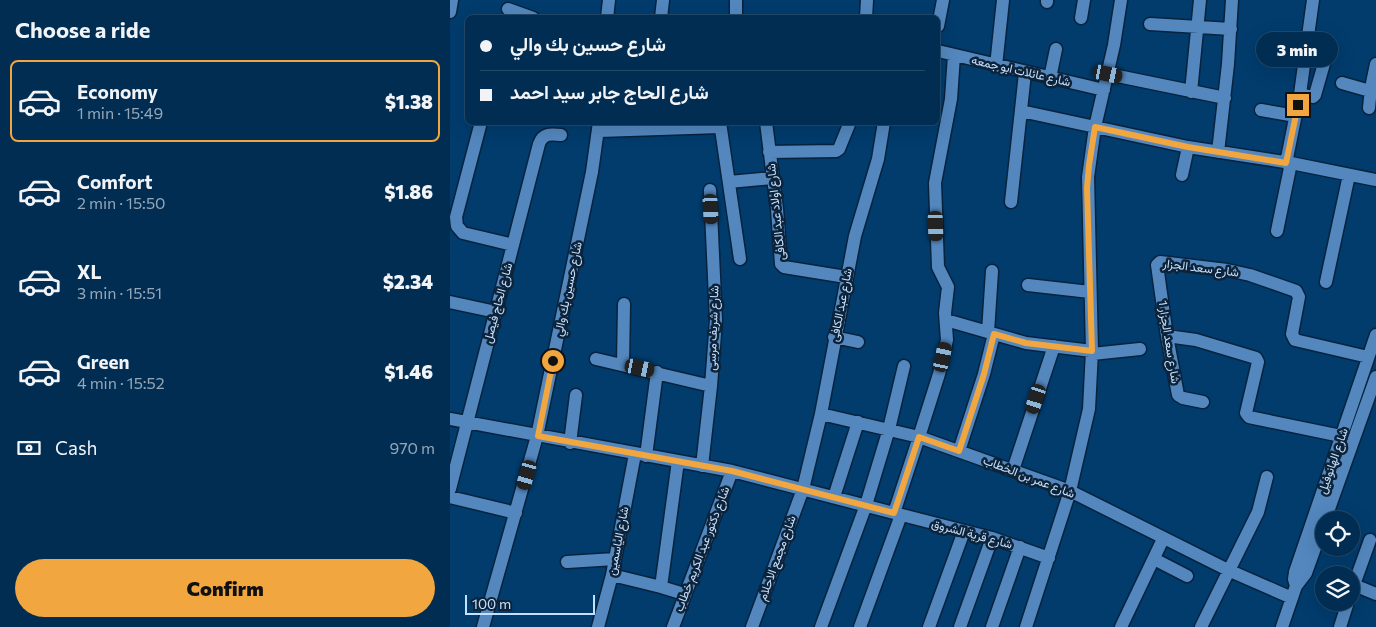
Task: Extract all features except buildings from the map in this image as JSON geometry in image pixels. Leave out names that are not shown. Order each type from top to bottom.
[{"type":"street","points":[[450,12],[452,0]]},
{"type":"street","points":[[607,15],[609,0]]},
{"type":"street","points":[[661,15],[663,0]]},
{"type":"street","points":[[736,0],[736,15]]},
{"type":"street","points":[[866,15],[867,0]]},
{"type":"street","points":[[940,16],[943,0]]},
{"type":"street","points":[[996,66],[1003,0]]},
{"type":"street","points":[[1081,18],[1084,0]]},
{"type":"street","points":[[1026,627],[1070,491],[1088,415],[1092,352],[1087,183],[1095,127],[1108,74],[1121,0]]},
{"type":"street","points":[[1191,92],[1199,28],[1200,0]]},
{"type":"street","points":[[1218,152],[1225,98],[1232,0]]},
{"type":"street","points":[[1277,231],[1300,94],[1313,0]]},
{"type":"street","points":[[508,9],[525,15]]},
{"type":"street","points":[[1150,24],[1231,29]]},
{"type":"street","points":[[1050,78],[1056,48]]},
{"type":"street","name":"شارع عائلات ابو جمعه","points":[[940,52],[1025,73],[1104,90]]},
{"type":"street","points":[[1300,94],[1313,97],[1315,95],[1327,53]]},
{"type":"street","points":[[860,627],[897,514],[939,374],[947,340],[948,287],[938,267],[935,183],[951,99],[954,55]]},
{"type":"street","points":[[1370,108],[1376,64]]},
{"type":"street","points":[[1011,202],[1025,73]]},
{"type":"street","points":[[1108,74],[1225,98]]},
{"type":"street","points":[[1342,83],[1372,89]]},
{"type":"street","points":[[1261,110],[1296,116]]},
{"type":"street","points":[[1021,111],[1188,147],[1288,163],[1376,180]]},
{"type":"street","points":[[480,125],[456,217],[457,226],[463,233],[513,245]]},
{"type":"street","points":[[599,127],[720,125],[740,259]]},
{"type":"street","name":"شارع اولاد عبد الكافى","points":[[766,125],[782,266],[846,277]]},
{"type":"street","points":[[769,152],[836,151],[839,149],[849,125]]},
{"type":"street","name":"شارع عبد الكافى","points":[[803,488],[821,414],[834,337],[855,236],[878,159],[884,125]]},
{"type":"street","name":"شارع حسين بك والي","points":[[483,627],[538,436],[592,172],[599,127]]},
{"type":"street","name":"شارع الحاج فيصل","points":[[450,489],[540,140],[550,134],[561,135]]},
{"type":"street","points":[[1182,176],[1188,147]]},
{"type":"street","points":[[1326,282],[1349,174]]},
{"type":"street","points":[[729,182],[772,178]]},
{"type":"street","name":"شارع شريف مرسى","points":[[702,466],[711,386],[716,312],[710,190]]},
{"type":"street","name":"شارع سعد الجزار 1","points":[[1157,263],[1167,336],[1178,394],[1182,398],[1203,402]]},
{"type":"street","name":"شارع سعد الجزار","points":[[1157,263],[1227,270],[1250,275],[1296,291],[1299,297],[1292,334],[1295,340],[1368,357]]},
{"type":"street","points":[[959,451],[984,374],[991,333],[992,270]]},
{"type":"street","points":[[1028,285],[1090,292]]},
{"type":"street","points":[[450,302],[496,312]]},
{"type":"street","points":[[623,365],[624,304]]},
{"type":"street","points":[[946,320],[1026,343],[1092,352],[1140,350]]},
{"type":"street","name":"شارع الهانوفيل","points":[[1294,592],[1295,572],[1376,335]]},
{"type":"street","points":[[1167,336],[1196,340],[1256,358],[1258,362],[1246,412],[1249,418],[1341,436]]},
{"type":"street","points":[[834,337],[858,342]]},
{"type":"street","points":[[1014,470],[1054,346]]},
{"type":"street","points":[[596,359],[711,386]]},
{"type":"street","points":[[821,627],[866,506],[890,429],[904,366]]},
{"type":"street","name":"شارع الياسمين","points":[[598,627],[641,455],[657,372]]},
{"type":"street","name":"شارع الهانوفيل","points":[[1328,511],[1376,377]]},
{"type":"street","points":[[570,443],[576,395]]},
{"type":"street","name":"شارع عمر بن الخطاب","points":[[821,414],[919,437],[1070,491],[1228,570],[1294,592]]},
{"type":"street","points":[[450,419],[570,443],[732,471],[897,514]]},
{"type":"street","points":[[834,497],[858,422]]},
{"type":"street","points":[[661,587],[678,461]]},
{"type":"street","name":"شارع دكتور عبد الكريم خطاب","points":[[673,627],[732,471]]},
{"type":"street","points":[[1201,627],[1258,512],[1267,477]]},
{"type":"street","name":"شارع مجمع الاحلام","points":[[752,627],[803,488]]},
{"type":"street","points":[[450,497],[516,513]]},
{"type":"street","name":"شارع قرية الشروق","points":[[897,514],[992,538],[1049,558]]},
{"type":"street","points":[[929,627],[964,531]]},
{"type":"street","points":[[960,627],[992,538]]},
{"type":"street","points":[[1121,627],[1163,539]]},
{"type":"street","points":[[1360,569],[1370,540]]},
{"type":"street","points":[[992,627],[1020,547]]},
{"type":"street","name":"شارع الهانوفيل","points":[[1282,627],[1294,592],[1306,573],[1315,548]]},
{"type":"street","points":[[567,562],[615,559]]},
{"type":"street","points":[[1154,559],[1186,576]]},
{"type":"street","points":[[612,575],[684,594]]},
{"type":"street","points":[[1360,591],[1376,594]]},
{"type":"street","points":[[1340,627],[1345,611]]},
{"type":"route","points":[[553,361],[538,436],[732,471],[894,513],[919,437],[959,451],[984,374],[994,334],[1026,343],[1092,351],[1087,188],[1095,127],[1188,147],[1286,163],[1298,105]]}]
